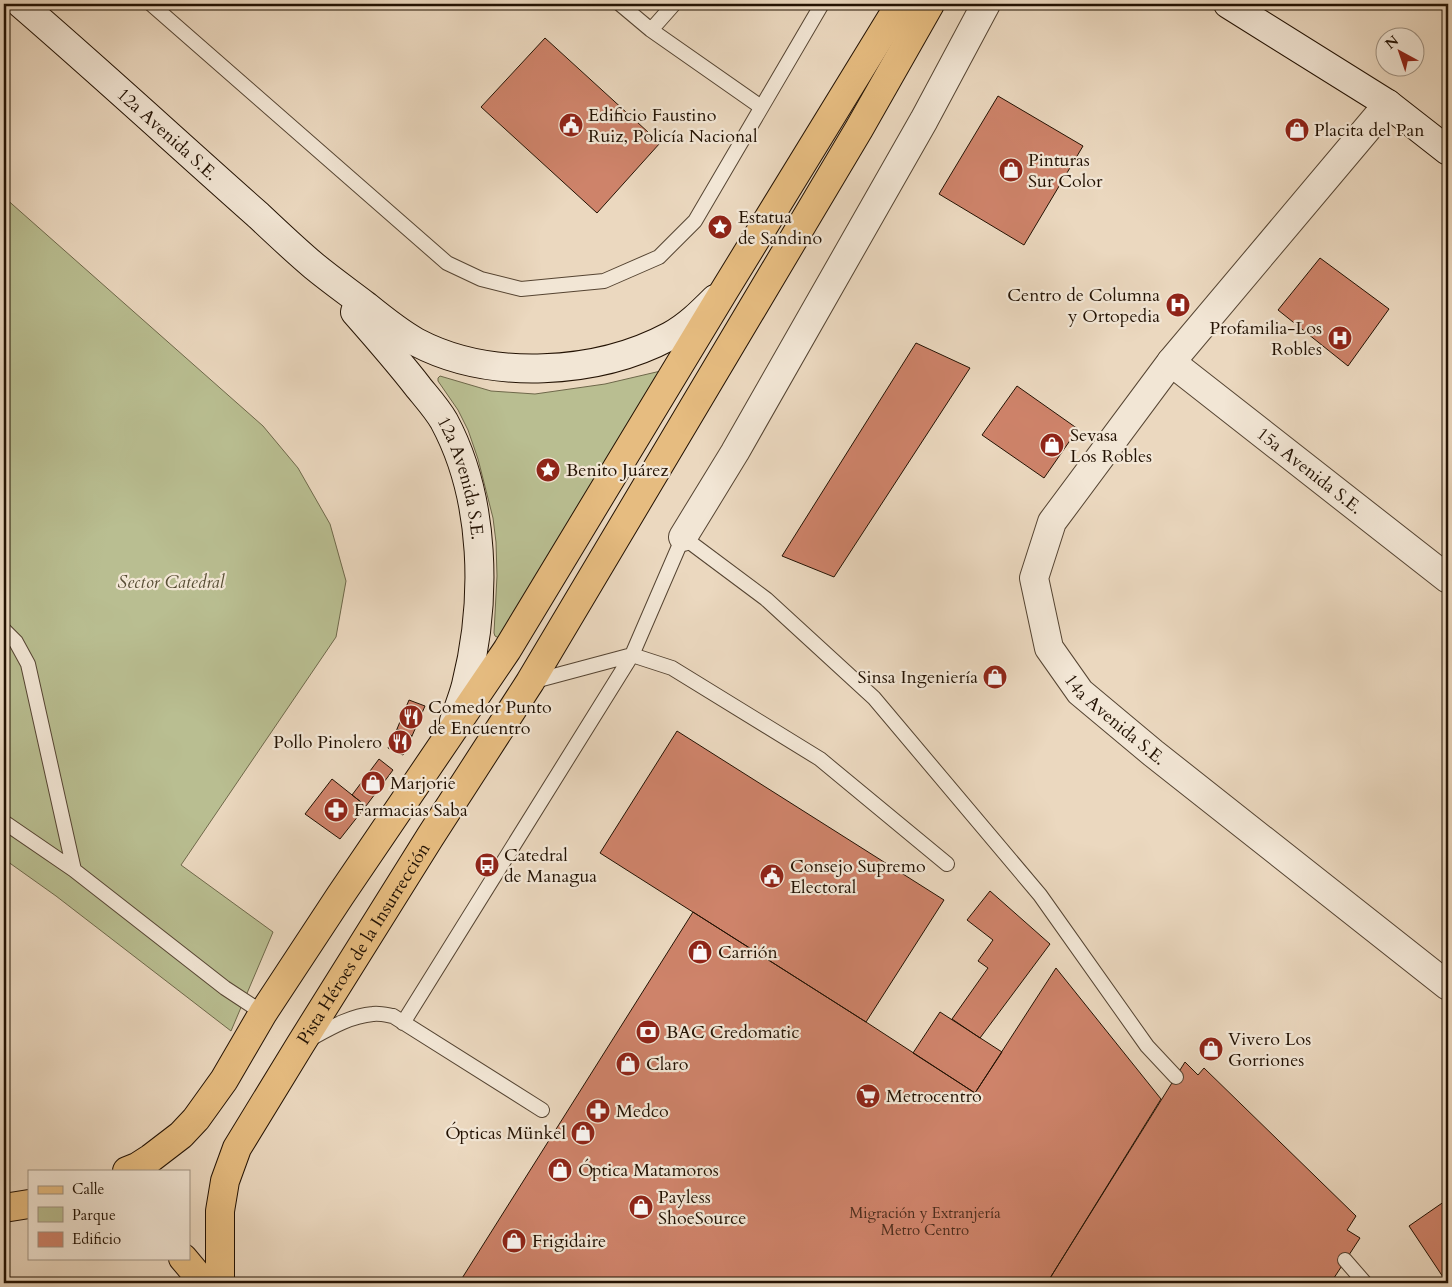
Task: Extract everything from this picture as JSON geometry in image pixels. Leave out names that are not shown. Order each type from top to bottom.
[{"type":"main road","name":"Pista Héroes de la Insurrección","points":[[220,1283],[220,1211],[226,1181],[237,1148],[425,845],[530,682],[859,129],[930,4]]},
{"type":"main road","points":[[130,1170],[166,1148],[181,1135],[196,1119],[224,1080],[263,1014],[340,896],[507,650],[724,291],[900,8]]},
{"type":"main road","points":[[185,1260],[204,1283]]},
{"type":"street","name":"12a Avenida S.E.","points":[[21,4],[314,266],[416,342],[461,360],[484,364],[533,369],[572,366],[613,358],[648,347],[672,336],[695,320],[724,291]]},
{"type":"street","points":[[683,537],[735,452],[919,129],[986,4]]},
{"type":"street","points":[[1235,5],[1388,104],[1448,151]]},
{"type":"street","name":"14a Avenida S.E.","points":[[1388,104],[1171,362],[1052,522],[1034,578],[1049,648],[1080,692],[1153,754],[1448,986]]},
{"type":"street","name":"12a Avenida S.E.","points":[[314,266],[401,365],[434,407],[444,421],[465,470],[478,541],[480,577],[476,634],[466,687],[449,735]]},
{"type":"street","name":"15a Avenida S.E.","points":[[1171,362],[1448,580]]},
{"type":"lane","points":[[151,4],[447,263],[481,279],[521,289],[604,281],[659,257],[695,221],[822,4]]},
{"type":"lane","points":[[620,4],[651,30],[762,107]]},
{"type":"lane","points":[[651,30],[674,4]]},
{"type":"lane","points":[[403,1023],[632,655],[683,537],[766,599],[874,698],[1040,895],[1147,1046],[1176,1077]]},
{"type":"lane","points":[[4,630],[16,642],[28,664],[74,870]]},
{"type":"lane","points":[[530,682],[632,655],[672,668],[820,759],[947,864]]},
{"type":"lane","points":[[4,822],[74,870],[225,988],[263,1014]]},
{"type":"lane","points":[[300,1045],[336,1024],[374,1013],[393,1016],[542,1110]]},
{"type":"lane","points":[[1345,1260],[1365,1283]]},
{"type":"green space","name":"Sector Catedral","points":[[4,197],[263,426],[298,468],[330,524],[346,581],[336,637],[181,865],[273,932],[231,1031],[56,896],[4,859]]},
{"type":"green space","points":[[665,370],[499,638],[495,636],[497,576],[493,518],[478,459],[468,430],[438,378],[440,376],[491,391],[535,394],[605,384]]},
{"type":"building","name":"Edificio Faustino Ruiz, Policía Nacional","points":[[545,38],[660,143],[597,213],[481,107]]},
{"type":"building","name":"Pinturas Sur Color","points":[[998,96],[1083,146],[1024,245],[939,194]]},
{"type":"building","name":"Profamilia-Los Robles","points":[[1320,258],[1389,309],[1348,366],[1278,310]]},
{"type":"building","points":[[916,343],[970,368],[834,577],[782,556]]},
{"type":"building","points":[[1017,386],[1078,429],[1044,478],[982,435]]},
{"type":"building","name":"Comedor Punto de Encuentro","points":[[409,700],[425,706],[412,736],[397,729]]},
{"type":"building","name":"Pollo Pinolero","points":[[397,729],[412,736],[403,755],[388,748]]},
{"type":"building","name":"Consejo Supremo Electoral","points":[[677,731],[944,900],[866,1022],[600,853]]},
{"type":"building","name":"Marjorie","points":[[379,759],[393,770],[366,806],[352,795]]},
{"type":"building","name":"Farmacias Saba","points":[[332,779],[366,806],[340,839],[305,814]]},
{"type":"building","points":[[990,891],[1050,944],[980,1038],[952,1019],[988,968],[978,961],[993,940],[967,920]]},
{"type":"building","name":"Metrocentro","points":[[693,912],[975,1093],[1056,968],[1161,1099],[1047,1283],[459,1283]]},
{"type":"building","points":[[940,1012],[1002,1052],[975,1093],[913,1053]]},
{"type":"building","points":[[1185,1062],[1198,1075],[1204,1068],[1356,1216],[1347,1230],[1360,1238],[1332,1281],[1335,1283],[1047,1283]]},
{"type":"building","points":[[1448,1199],[1448,1283],[1447,1283],[1409,1226]]},
{"type":"place","name":"Edificio Faustino Ruiz, Policía Nacional","points":[[571,125]]},
{"type":"place","name":"Placita del Pan","points":[[1297,130]]},
{"type":"place","name":"Pinturas Sur Color","points":[[1011,170]]},
{"type":"place","name":"Estatua de Sandino","points":[[720,227]]},
{"type":"place","name":"Centro de Columna y Ortopedia","points":[[1178,305]]},
{"type":"place","name":"Profamilia-Los Robles","points":[[1340,338]]},
{"type":"place","name":"Sevasa Los Robles","points":[[1052,445]]},
{"type":"place","name":"Benito Juárez","points":[[548,470]]},
{"type":"place","name":"Sinsa Ingeniería","points":[[995,677]]},
{"type":"place","name":"Comedor Punto de Encuentro","points":[[411,717]]},
{"type":"place","name":"Pollo Pinolero","points":[[400,742]]},
{"type":"place","name":"Marjorie","points":[[373,783]]},
{"type":"place","name":"Farmacias Saba","points":[[336,810]]},
{"type":"place","name":"Catedral de Managua","points":[[487,865]]},
{"type":"place","name":"Consejo Supremo Electoral","points":[[772,876]]},
{"type":"place","name":"Carrión","points":[[700,952]]},
{"type":"place","name":"BAC Credomatic","points":[[648,1032]]},
{"type":"place","name":"Vivero Los Gorriones","points":[[1211,1049]]},
{"type":"place","name":"Claro","points":[[628,1064]]},
{"type":"place","name":"Metrocentro","points":[[868,1096]]},
{"type":"place","name":"Medco","points":[[598,1111]]},
{"type":"place","name":"Ópticas Münkel","points":[[583,1133]]},
{"type":"place","name":"Óptica Matamoros","points":[[560,1170]]},
{"type":"place","name":"Payless ShoeSource","points":[[641,1207]]},
{"type":"place","name":"Frigidaire","points":[[514,1241]]}]
